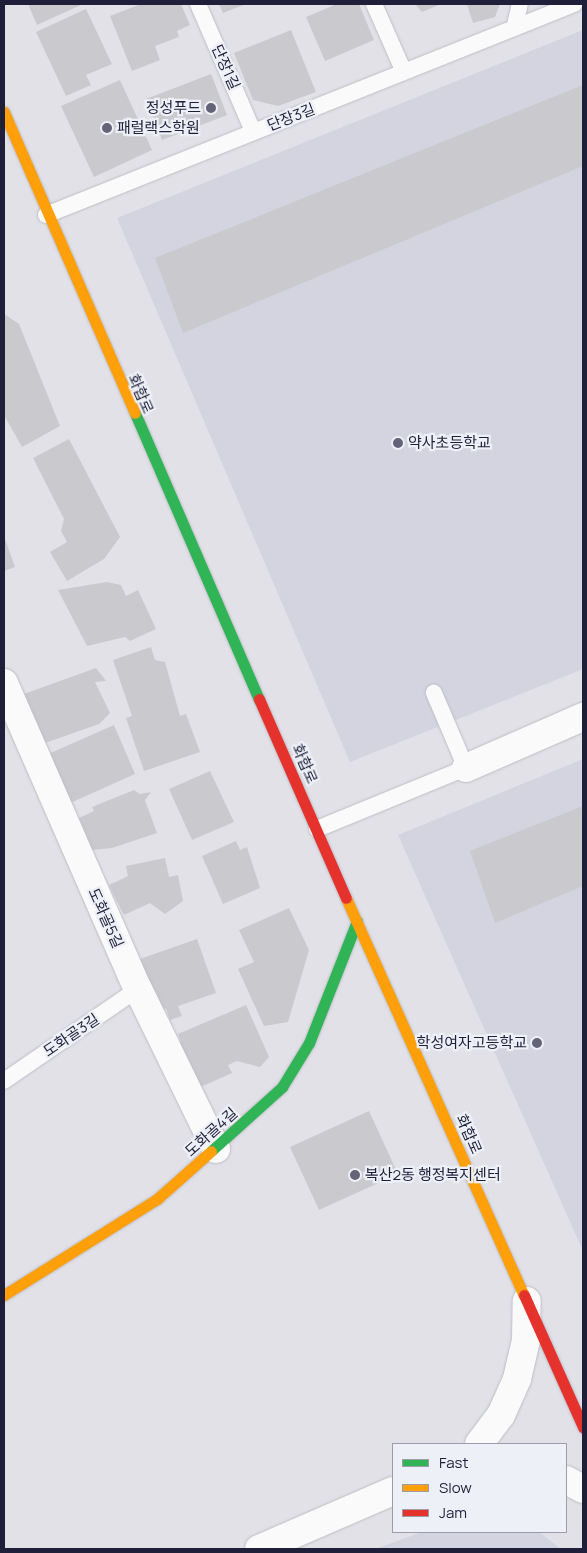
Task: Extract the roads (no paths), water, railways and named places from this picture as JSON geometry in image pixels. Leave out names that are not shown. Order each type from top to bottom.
[{"type":"main road","name":"화합로","points":[[4,112],[46,215],[583,1427]]},
{"type":"main road","name":"도화골4길","points":[[4,1294],[58,1265],[157,1200],[216,1149],[282,1087],[310,1043],[358,921]]},
{"type":"street","name":"도화골5길","points":[[4,683],[138,989],[216,1149]]},
{"type":"street","points":[[466,768],[583,717]]},
{"type":"street","points":[[480,1443],[501,1415],[517,1379],[526,1340],[528,1301]]},
{"type":"street","points":[[567,1481],[583,1489]]},
{"type":"street","points":[[258,1549],[392,1491]]},
{"type":"lane","name":"단장1길","points":[[198,4],[254,131]]},
{"type":"lane","points":[[374,4],[404,72]]},
{"type":"lane","points":[[515,25],[520,4]]},
{"type":"lane","name":"단장3길","points":[[46,215],[404,72],[515,25],[574,4]]},
{"type":"lane","points":[[317,829],[466,768],[434,693]]},
{"type":"lane","name":"도화골3길","points":[[4,1079],[138,989]]},
{"type":"place","name":"정성푸드","points":[[211,108]]},
{"type":"place","name":"패럴랙스학원","points":[[107,128]]},
{"type":"place","name":"약사초등학교","points":[[398,443]]},
{"type":"place","name":"학성여자고등학교","points":[[537,1043]]},
{"type":"place","name":"복산2동 행정복지센터","points":[[355,1175]]}]
